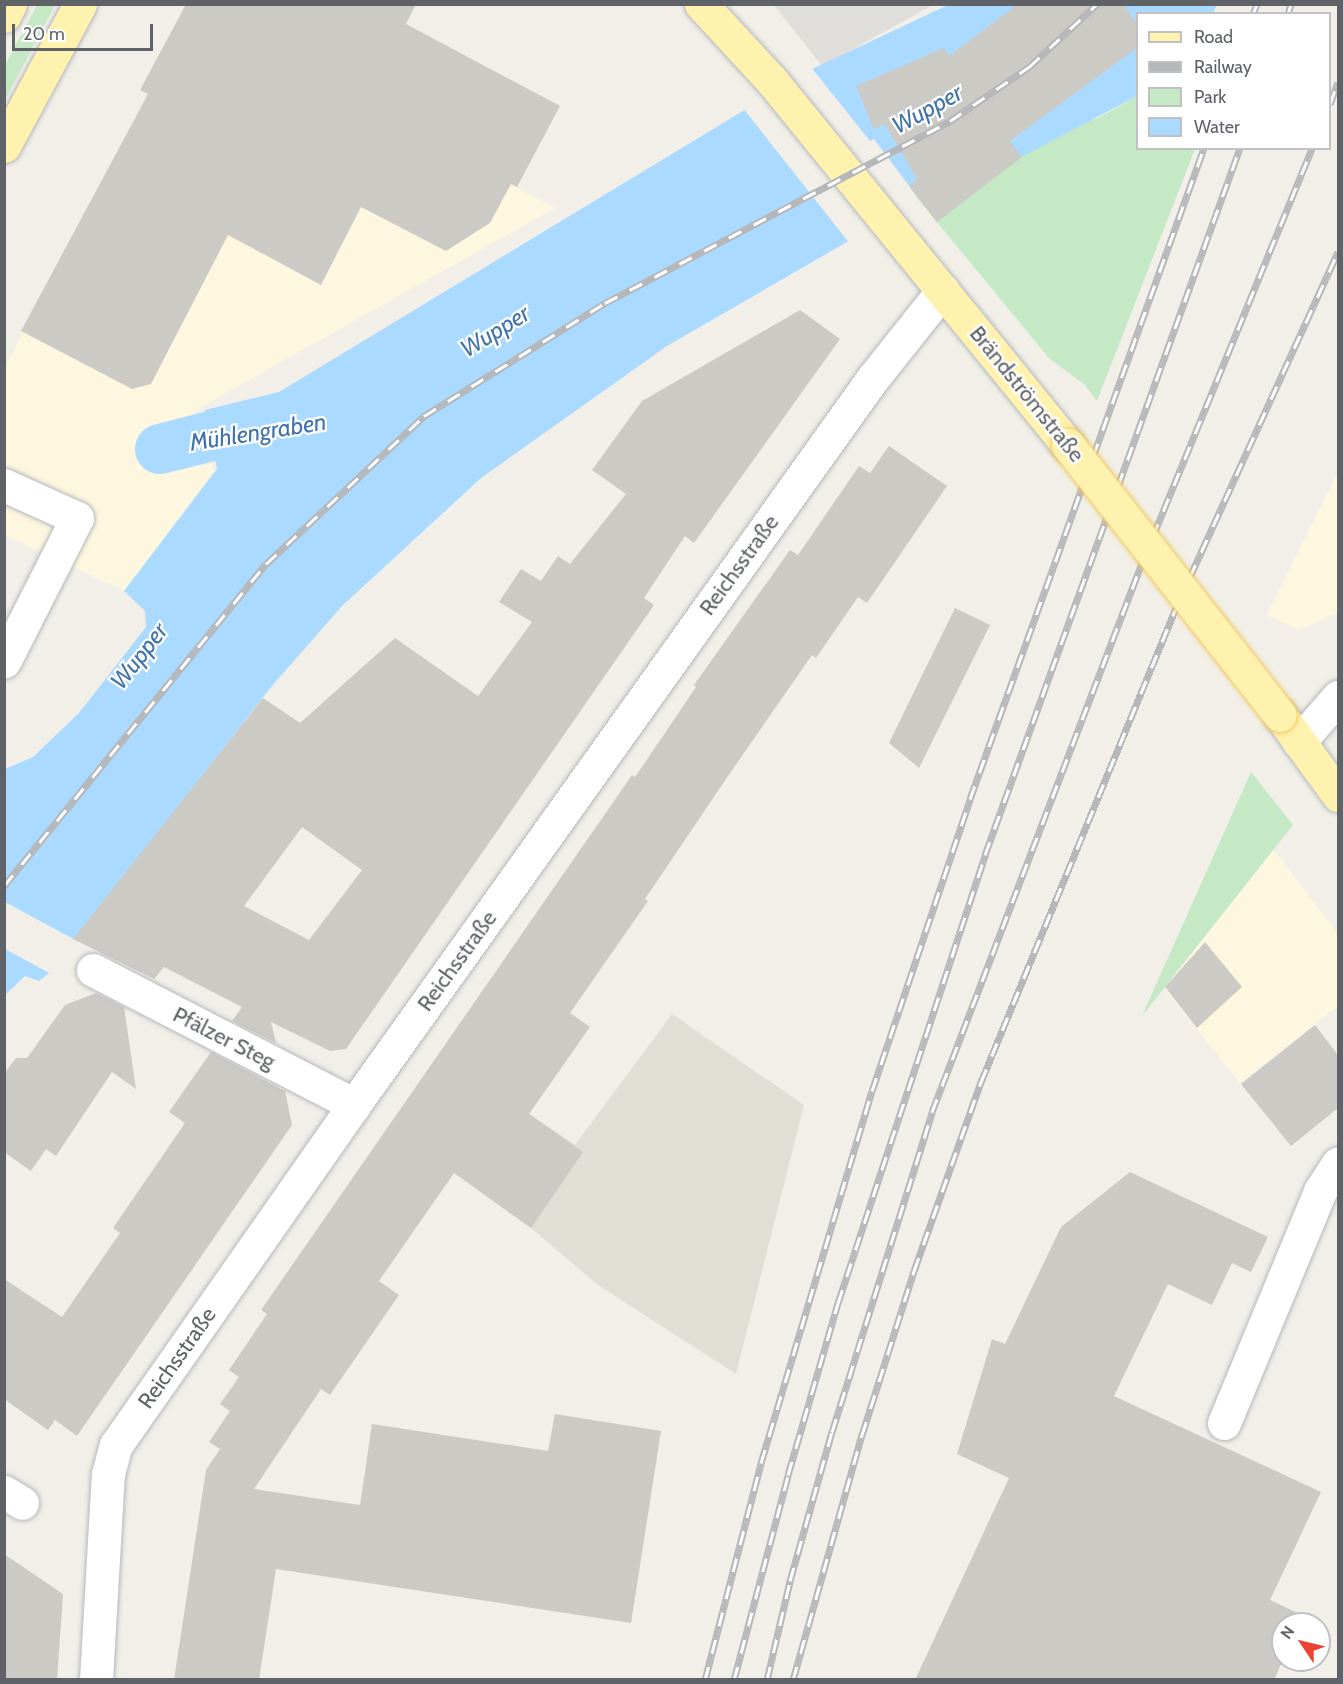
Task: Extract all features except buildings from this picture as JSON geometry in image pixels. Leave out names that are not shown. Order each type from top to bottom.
[{"type":"main road","points":[[4,16],[10,4]]},
{"type":"main road","points":[[4,146],[80,4]]},
{"type":"main road","name":"Brändströmstraße","points":[[702,4],[772,81],[1068,445],[1280,715],[1338,795]]},
{"type":"street","name":"Reichsstraße","points":[[96,1680],[108,1474],[116,1445],[354,1105],[873,378],[943,290]]},
{"type":"street","points":[[4,485],[77,518],[4,662]]},
{"type":"street","points":[[1299,742],[1338,698]]},
{"type":"street","name":"Pfälzer Steg","points":[[93,970],[354,1105]]},
{"type":"street","points":[[1224,1423],[1320,1191],[1338,1163]]},
{"type":"shaded area","points":[[185,5],[360,5],[320,83],[555,208],[203,406],[186,419],[167,421],[157,432],[164,464],[172,469],[212,464],[214,471],[124,591],[5,535],[5,367],[148,94],[140,90]]},
{"type":"shaded area","points":[[774,5],[933,5],[822,66]]},
{"type":"shaded area","points":[[1338,472],[1338,613],[1298,630],[1267,615]]},
{"type":"shaded area","points":[[1273,849],[1338,934],[1338,1006],[1240,1083],[1164,988]]},
{"type":"shaded area","points":[[672,1014],[804,1105],[736,1374],[598,1285],[531,1228],[474,1187],[527,1112],[575,1145]]},
{"type":"green space","points":[[37,5],[55,5],[5,100],[5,65]]},
{"type":"green space","points":[[1136,97],[1136,150],[1195,150],[1097,401],[1085,385],[1049,358],[913,193],[928,183],[1100,117]]},
{"type":"green space","points":[[1251,772],[1293,825],[1142,1016]]},
{"type":"water","name":"Wupper","points":[[948,5],[1217,5],[1214,12],[1136,12],[1136,97],[1014,161],[928,183],[847,242],[667,346],[481,478],[342,606],[271,687],[49,973],[39,981],[25,976],[5,995],[5,769],[33,757],[79,713],[146,627],[145,611],[124,591],[217,469],[205,410],[279,392],[814,68]]},
{"type":"pier","points":[[811,67],[870,141],[874,139],[916,195],[850,244],[743,108]]},
{"type":"pier","points":[[5,902],[77,941],[51,974],[5,949]]},
{"type":"waterway","name":"Mühlengraben","points":[[160,449],[211,436],[279,427]]},
{"type":"railway","points":[[4,886],[266,564],[424,416],[605,303],[950,121],[1029,67],[1097,4]]},
{"type":"railway","points":[[1254,12],[1257,4]]},
{"type":"railway","points":[[1289,12],[1291,4]]},
{"type":"railway","points":[[1331,101],[1338,82]]},
{"type":"railway","points":[[705,1680],[761,1463],[872,1091],[970,799],[1203,150]]},
{"type":"railway","points":[[734,1680],[788,1475],[838,1303],[985,855],[1239,150]]},
{"type":"railway","points":[[767,1680],[790,1581],[832,1432],[932,1112],[1142,563],[1311,150]]},
{"type":"railway","points":[[793,1680],[862,1435],[914,1271],[981,1082],[1178,603],[1338,252]]}]
